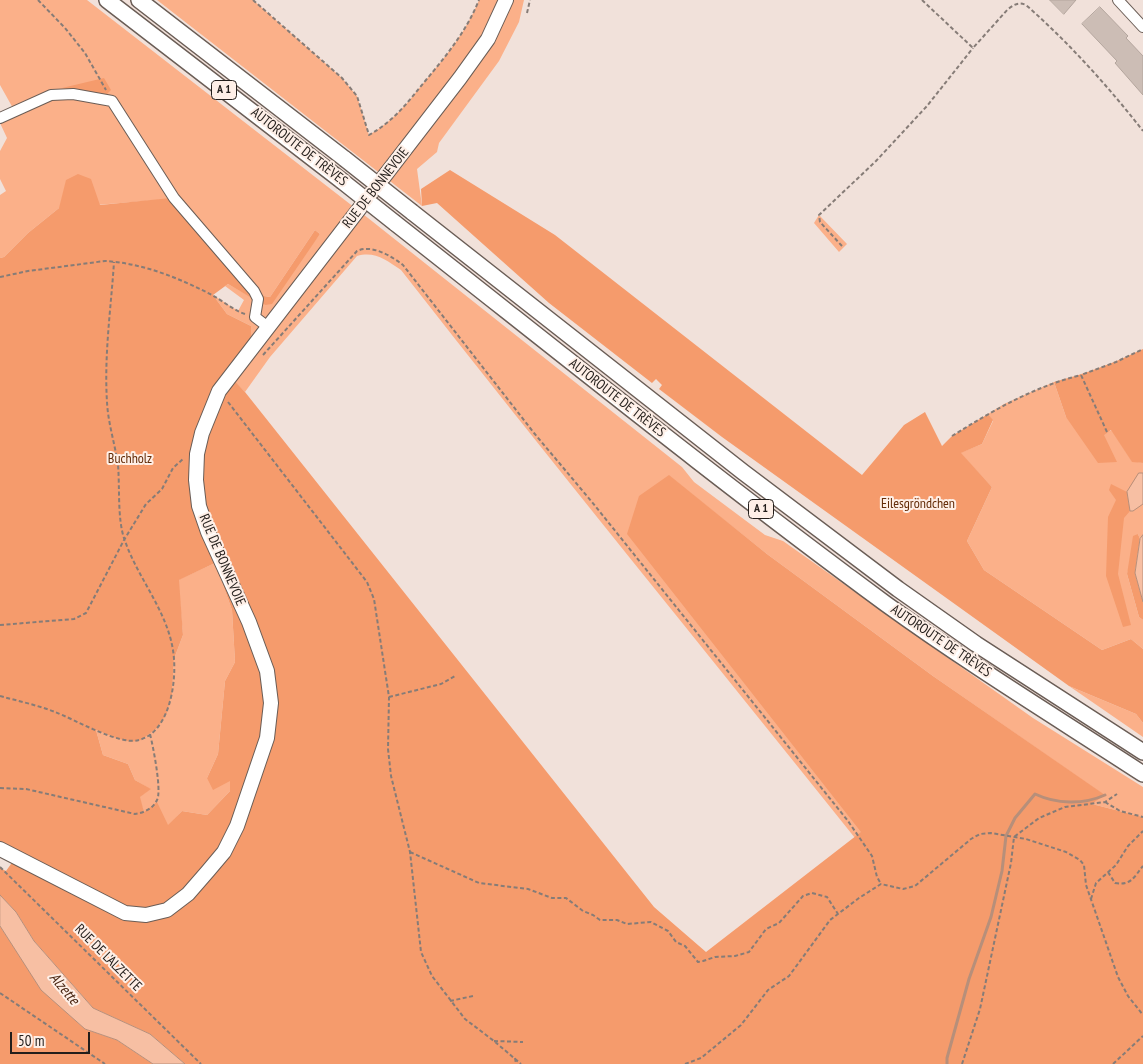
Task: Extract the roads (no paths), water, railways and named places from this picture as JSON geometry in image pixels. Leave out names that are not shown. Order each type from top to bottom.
[{"type":"highway","name":"AUTOROUTE DE TRÈVES","points":[[107,0],[342,181],[721,479],[887,604],[966,659],[1143,774]]},
{"type":"highway","name":"AUTOROUTE DE TRÈVES","points":[[139,0],[345,159],[743,472],[898,589],[976,644],[1143,752]]},
{"type":"main road","name":"RUE DE BONNEVOIE","points":[[0,849],[125,913],[146,915],[167,910],[188,894],[224,852],[237,826],[268,738],[271,703],[267,671],[249,622],[208,532],[199,506],[196,480],[202,433],[219,391],[460,78],[488,39],[506,0]]},
{"type":"street","points":[[1124,2],[1143,27]]},
{"type":"street","points":[[0,118],[51,95],[73,94],[112,101],[174,198],[254,291],[258,298],[255,317],[268,327]]},
{"type":"water","points":[[1139,473],[1143,473],[1143,504],[1130,511],[1127,492]]},
{"type":"water","points":[[1143,535],[1143,602],[1135,573],[1140,539]]},
{"type":"water","name":"Alzette","points":[[0,895],[16,912],[34,941],[93,1008],[150,1034],[185,1064],[153,1064],[117,1040],[85,1029],[41,990],[0,926]]},
{"type":"waterway","points":[[947,1064],[947,1058],[969,979],[991,917],[1002,871],[1006,836],[1015,818],[1035,794],[1052,800],[1070,802],[1079,802],[1105,795]]},
{"type":"park label","name":"Buchholz","points":[[130,459]]},
{"type":"park label","name":"Eilesgröndchen","points":[[918,504]]}]
